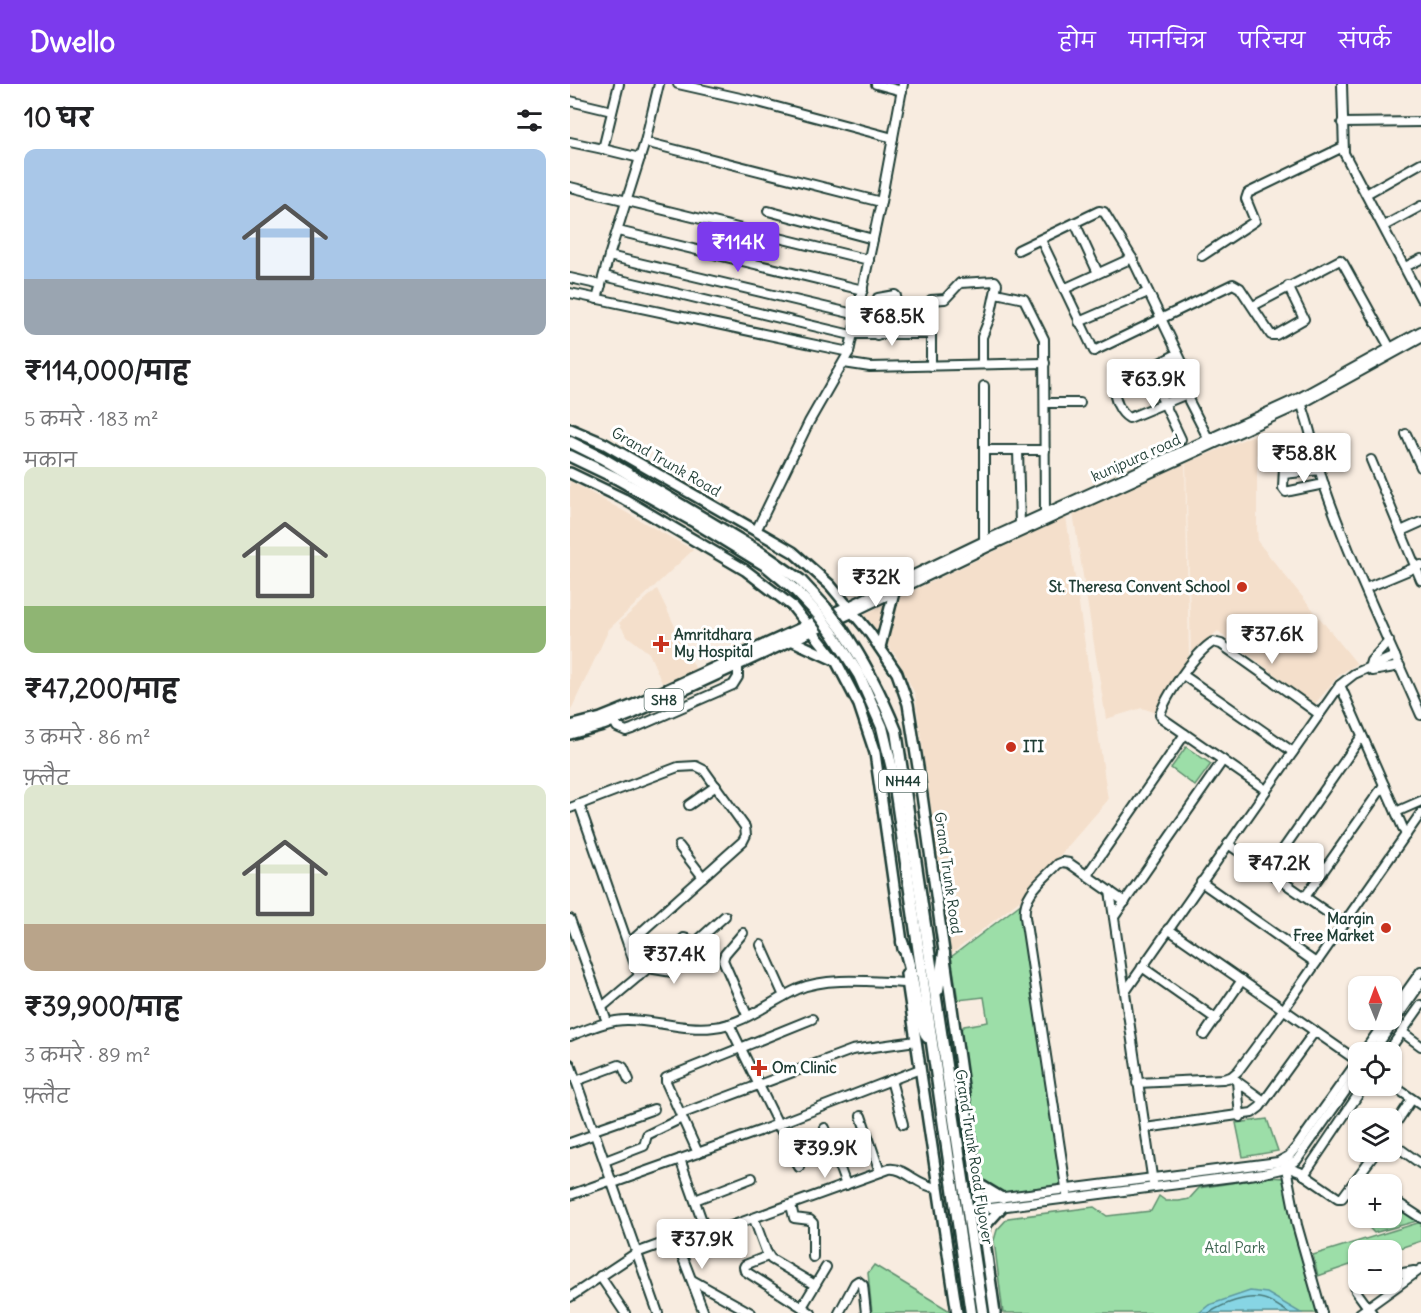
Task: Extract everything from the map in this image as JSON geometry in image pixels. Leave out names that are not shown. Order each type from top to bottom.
[{"type":"highway","name":"NH44","points":[[570,442],[626,472],[760,552],[800,580],[821,611],[863,659],[884,700],[896,731],[937,1005]]},
{"type":"highway","name":"NH44","points":[[570,456],[695,522],[765,565],[821,611]]},
{"type":"highway","name":"NH44","points":[[838,632],[882,727],[893,773],[971,1313]]},
{"type":"highway","points":[[902,942],[910,961],[921,1023],[933,1048]]},
{"type":"highway","points":[[937,1005],[944,953]]},
{"type":"highway","name":"Grand Trunk Road Flyover","points":[[937,1005],[983,1313]]},
{"type":"main road","name":"Grand Trunk Road","points":[[570,429],[605,444],[793,552],[830,585],[851,609],[897,673],[908,704],[977,1183],[989,1300],[995,1313]]},
{"type":"main road","points":[[570,473],[624,499],[745,570],[792,606],[836,661],[860,705],[875,753],[920,1069],[958,1306]]},
{"type":"main road","points":[[880,647],[893,589]]},
{"type":"main road","name":"SH8","points":[[570,726],[613,718],[851,609]]},
{"type":"main road","name":"SH8","points":[[570,734],[738,666],[793,640],[811,628]]},
{"type":"main road","points":[[793,640],[836,661]]},
{"type":"main road","points":[[977,1183],[1002,1202],[983,1228]]},
{"type":"street","points":[[603,149],[619,84]]},
{"type":"street","points":[[597,299],[645,142],[659,84]]},
{"type":"street","points":[[678,84],[893,138]]},
{"type":"street","points":[[725,95],[728,84]]},
{"type":"street","points":[[756,531],[809,422],[844,363],[854,335],[902,87],[876,84]]},
{"type":"street","points":[[1342,84],[1343,147],[1421,298]]},
{"type":"street","points":[[570,101],[612,111]]},
{"type":"street","points":[[1342,123],[1421,122]]},
{"type":"street","points":[[570,141],[640,158]]},
{"type":"street","points":[[645,142],[881,202]]},
{"type":"street","points":[[1202,256],[1255,221],[1246,200],[1248,193],[1343,147]]},
{"type":"street","points":[[1366,194],[1421,163]]},
{"type":"street","points":[[570,197],[571,187],[869,260]]},
{"type":"street","points":[[1383,226],[1421,206]]},
{"type":"street","points":[[1018,250],[1102,210],[1132,258],[1148,291],[1185,372],[1187,394],[1211,443]]},
{"type":"street","points":[[768,211],[873,239]]},
{"type":"street","points":[[1075,223],[1098,273]]},
{"type":"street","points":[[618,231],[863,290]]},
{"type":"street","points":[[1041,240],[1092,350],[1096,351],[1233,284],[1240,288],[1273,336],[1303,322],[1304,316],[1288,286]]},
{"type":"street","points":[[609,256],[858,315]]},
{"type":"street","points":[[1064,289],[1132,258]]},
{"type":"street","points":[[1405,267],[1421,259]]},
{"type":"street","points":[[1253,306],[1336,261],[1341,261],[1390,348]]},
{"type":"street","points":[[603,276],[854,335],[931,334]]},
{"type":"street","points":[[570,278],[601,285]]},
{"type":"street","points":[[931,366],[931,300],[945,299],[958,284],[963,282],[997,282],[990,317],[982,337],[982,364]]},
{"type":"street","points":[[1079,322],[1148,291]]},
{"type":"street","points":[[570,293],[849,352]]},
{"type":"street","points":[[996,293],[1021,298],[1026,302],[1042,333],[1045,404],[1045,517]]},
{"type":"street","points":[[877,335],[878,298],[894,295],[896,297],[896,334]]},
{"type":"street","name":"kunjpura road","points":[[1300,401],[1421,331]]},
{"type":"street","name":"kunjpura road","points":[[851,609],[967,553],[1300,401],[1421,338]]},
{"type":"street","points":[[1177,354],[1116,385],[1113,391],[1122,413],[1130,418],[1187,394]]},
{"type":"street","points":[[844,363],[870,367],[1044,363]]},
{"type":"street","points":[[1148,369],[1181,439]]},
{"type":"street","points":[[984,386],[984,541]]},
{"type":"street","points":[[1300,401],[1314,442],[1324,484],[1421,715]]},
{"type":"street","points":[[1045,404],[1080,403]]},
{"type":"street","points":[[1406,434],[1421,466]]},
{"type":"street","points":[[1314,442],[1286,444],[1283,488],[1286,492],[1324,484]]},
{"type":"street","points":[[985,450],[1045,450]]},
{"type":"street","points":[[1018,450],[1020,525]]},
{"type":"street","points":[[1284,458],[1316,453]]},
{"type":"street","points":[[1371,460],[1418,566],[1421,580]]},
{"type":"street","points":[[1284,474],[1320,470]]},
{"type":"street","name":"kunjpura road","points":[[967,553],[984,541],[1045,517]]},
{"type":"street","points":[[1401,531],[1421,522]]},
{"type":"street","points":[[1366,588],[1418,566]]},
{"type":"street","points":[[1369,668],[1371,661],[1389,641]]},
{"type":"street","points":[[1266,790],[1162,718],[1160,715],[1183,675],[1205,646],[1213,642],[1221,644],[1319,714]]},
{"type":"street","points":[[1125,992],[1340,685],[1354,674],[1395,656]]},
{"type":"street","points":[[613,718],[622,730],[632,729],[733,685],[738,677],[738,666]]},
{"type":"street","points":[[1369,668],[1372,671],[1400,666]]},
{"type":"street","points":[[1183,675],[1293,752]]},
{"type":"street","points":[[1340,685],[1406,835]]},
{"type":"street","points":[[1087,875],[1185,734]]},
{"type":"street","points":[[1268,871],[1362,736]]},
{"type":"street","points":[[1114,917],[1223,760]]},
{"type":"street","points":[[570,808],[687,766],[696,766],[704,770],[745,827],[746,835],[743,840],[628,944]]},
{"type":"street","points":[[1305,897],[1384,785]]},
{"type":"street","points":[[689,805],[716,786]]},
{"type":"street","points":[[1396,812],[1421,801]]},
{"type":"street","points":[[579,804],[639,976]]},
{"type":"street","points":[[1240,1117],[1234,1079],[1421,813]]},
{"type":"street","points":[[1228,844],[1344,924]]},
{"type":"street","points":[[679,846],[703,876]]},
{"type":"street","points":[[1068,1199],[1025,917],[1025,904],[1028,897],[1058,864],[1063,862],[1069,863],[1125,902]]},
{"type":"street","points":[[1201,882],[1316,963]]},
{"type":"street","points":[[1110,891],[1153,1188]]},
{"type":"street","points":[[602,1007],[684,938],[696,942],[725,916]]},
{"type":"street","points":[[570,919],[572,931],[607,1022]]},
{"type":"street","points":[[1168,929],[1348,1053]]},
{"type":"street","points":[[743,933],[725,954],[723,960],[747,1015]]},
{"type":"street","points":[[761,945],[784,996]]},
{"type":"street","points":[[648,968],[672,972],[678,960]]},
{"type":"street","points":[[1142,967],[1216,1019]]},
{"type":"street","points":[[1402,998],[1421,971]]},
{"type":"street","points":[[1204,1035],[1242,980]]},
{"type":"street","points":[[570,1036],[607,1022],[648,1021],[700,1028],[729,1024],[813,984],[908,983]]},
{"type":"street","points":[[1402,1006],[1421,983]]},
{"type":"street","points":[[1395,1042],[1421,1005]]},
{"type":"street","points":[[698,1153],[666,1078],[812,1020]]},
{"type":"street","points":[[729,1024],[799,1167]]},
{"type":"street","points":[[1372,1042],[1382,1030]]},
{"type":"street","points":[[1145,1128],[1240,1117],[1252,1113],[1264,1101],[1315,1031]]},
{"type":"street","points":[[1402,1032],[1421,1046]]},
{"type":"street","points":[[605,1161],[644,1146],[646,1136],[682,1116],[759,1085],[852,1050],[916,1041]]},
{"type":"street","points":[[570,1064],[575,1085],[595,1132],[658,1313]]},
{"type":"street","points":[[575,1085],[619,1065],[623,1067],[629,1080]]},
{"type":"street","points":[[570,1195],[779,1124],[920,1069]]},
{"type":"street","points":[[1322,1313],[1312,1285],[1297,1225],[1285,1163],[1348,1074]]},
{"type":"street","points":[[1137,1083],[1234,1079],[1264,1101]]},
{"type":"street","points":[[891,1080],[903,1124]]},
{"type":"street","points":[[980,1206],[989,1199],[1002,1202],[1068,1199],[1264,1173],[1297,1160],[1348,1088]]},
{"type":"street","points":[[1402,1092],[1421,1105]]},
{"type":"street","points":[[1304,1174],[1357,1096]]},
{"type":"street","points":[[1402,1114],[1412,1099]]},
{"type":"street","points":[[570,1143],[654,1108]]},
{"type":"street","points":[[861,1116],[880,1172]]},
{"type":"street","points":[[825,1128],[846,1185]]},
{"type":"street","points":[[1402,1150],[1421,1164]]},
{"type":"street","points":[[680,1159],[706,1232],[709,1234],[894,1168],[926,1186],[938,1188]]},
{"type":"street","points":[[1002,1202],[1066,1189],[1278,1162],[1285,1163],[1304,1174],[1338,1198],[1348,1193]]},
{"type":"street","points":[[695,1200],[752,1178]]},
{"type":"street","points":[[791,1205],[794,1218],[810,1220],[813,1223],[813,1257]]},
{"type":"street","points":[[1402,1205],[1421,1218]]},
{"type":"street","points":[[754,1219],[768,1256],[815,1285]]},
{"type":"street","points":[[570,1297],[636,1252],[676,1240],[704,1313]]},
{"type":"street","points":[[768,1256],[745,1265],[745,1271],[811,1313]]},
{"type":"street","points":[[802,1307],[826,1267]]},
{"type":"street","points":[[1402,1273],[1420,1269]]},
{"type":"street","points":[[1360,1313],[1370,1310],[1420,1269]]},
{"type":"street","points":[[600,1276],[625,1313]]},
{"type":"street","points":[[692,1280],[751,1313]]},
{"type":"street","points":[[839,1313],[855,1282],[858,1281],[863,1285],[866,1313]]},
{"type":"street","points":[[1359,1294],[1370,1310]]},
{"type":"shaded area","name":"St. Theresa Convent School","points":[[1257,434],[1258,542],[1357,664],[1340,674],[1314,705],[1218,631],[1191,653],[1186,463]]},
{"type":"shaded area","points":[[1185,464],[1189,658],[1183,671],[1154,712],[1142,708],[1106,719],[1073,513]]},
{"type":"shaded area","points":[[570,481],[693,550],[609,629],[570,712]]},
{"type":"shaded area","name":"ITI","points":[[1066,517],[1108,800],[1023,898],[951,954],[915,694],[896,656],[864,614]]},
{"type":"shaded area","name":"Amritdhara My Hospital","points":[[657,589],[696,670],[662,683],[649,653],[626,635],[619,623]]},
{"type":"green space","points":[[1186,747],[1211,764],[1195,786],[1171,768]]},
{"type":"green space","points":[[1022,903],[1061,1184],[1003,1193],[982,1179],[960,1030],[964,1026],[988,1022],[984,997],[958,1000],[951,957]]},
{"type":"green space","points":[[1267,1119],[1278,1151],[1243,1157],[1236,1123]]},
{"type":"green space","name":"Atal Park","points":[[1270,1177],[1283,1178],[1319,1313],[1003,1313],[994,1240],[997,1230],[1008,1218],[1094,1207],[1107,1216],[1151,1211],[1159,1196],[1166,1201],[1179,1201],[1189,1199],[1199,1188]]},
{"type":"green space","points":[[1402,1210],[1417,1221],[1402,1225]]},
{"type":"green space","points":[[1421,1222],[1421,1241],[1402,1247],[1402,1240],[1362,1240],[1402,1228]]},
{"type":"green space","points":[[1369,1228],[1392,1228],[1374,1233]]},
{"type":"green space","points":[[1348,1244],[1348,1266],[1318,1276],[1313,1255]]},
{"type":"green space","points":[[874,1265],[950,1313],[872,1313],[868,1273]]},
{"type":"water","points":[[1250,1291],[1267,1293],[1301,1313],[1199,1313],[1209,1305]]},
{"type":"tunnel","points":[[962,1303],[985,1300]]},
{"type":"place","name":"St. Theresa Convent School","points":[[1242,587]]},
{"type":"place","name":"Amritdhara My Hospital","points":[[661,644]]},
{"type":"place","name":"ITI","points":[[1011,747]]},
{"type":"place","name":"Margin Free Market","points":[[1386,928]]},
{"type":"place","name":"Om Clinic","points":[[759,1068]]}]
